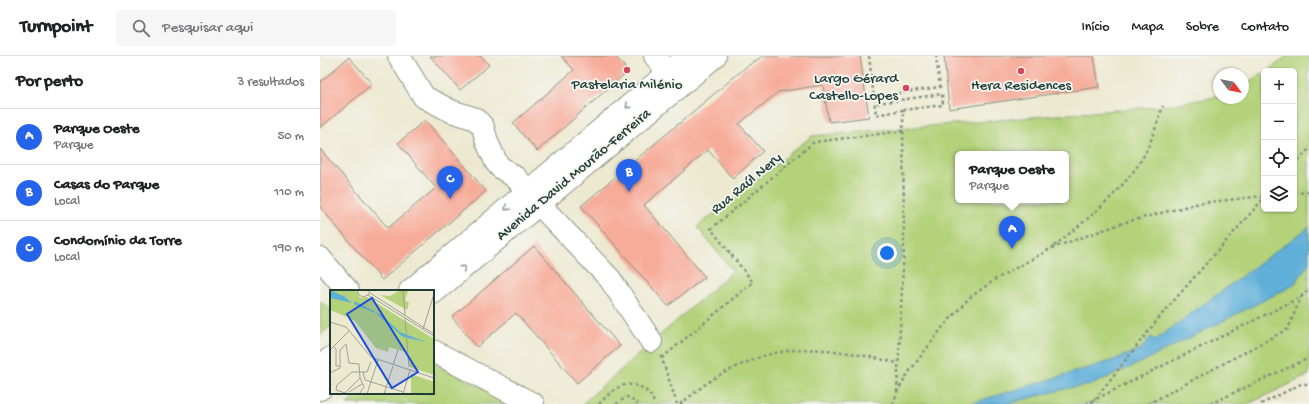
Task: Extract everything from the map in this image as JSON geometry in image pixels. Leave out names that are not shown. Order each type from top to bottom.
[{"type":"street","points":[[399,56],[424,97],[451,111],[476,119],[483,127],[487,142],[496,162],[516,178],[610,279],[657,349]]},
{"type":"street","points":[[655,56],[674,79]]},
{"type":"street","name":"Avenida David Mourão-Ferreira","points":[[674,79],[688,56]]},
{"type":"street","name":"Avenida David Mourão-Ferreira","points":[[411,290],[533,198],[674,79],[716,56]]},
{"type":"street","name":"Avenida David Mourão-Ferreira","points":[[434,292],[533,198]]},
{"type":"street","points":[[320,258],[347,290]]},
{"type":"street","points":[[434,352],[533,404]]},
{"type":"street","points":[[320,367],[330,359]]},
{"type":"street","points":[[320,389],[330,380]]},
{"type":"path","points":[[869,56],[876,115],[943,105],[942,94],[878,103],[877,96],[940,87],[936,56]]},
{"type":"path","points":[[1052,248],[1098,209],[1138,165],[1152,138],[1163,106]]},
{"type":"path","points":[[897,392],[897,363],[904,247],[903,110]]},
{"type":"path","name":"Rua Raúl Nery","points":[[657,349],[753,282],[711,229],[814,142],[904,131]]},
{"type":"path","points":[[1297,162],[1309,149]]},
{"type":"path","points":[[1297,193],[1309,192]]},
{"type":"path","points":[[893,404],[897,392],[909,372],[942,328],[969,298],[996,279],[1052,248],[1126,222],[1200,203],[1261,197]]},
{"type":"path","points":[[1091,404],[1162,314],[1261,200]]},
{"type":"path","points":[[1086,404],[1302,296],[1309,289]]},
{"type":"path","points":[[1148,404],[1288,329],[1302,296]]},
{"type":"path","points":[[657,349],[678,404],[718,376],[767,355],[800,350],[827,350],[860,354],[897,363]]},
{"type":"path","points":[[1210,404],[1309,358]]},
{"type":"path","points":[[599,404],[618,387],[624,384],[637,385],[647,390],[654,404]]},
{"type":"path","points":[[1261,404],[1301,384],[1309,384]]},
{"type":"path","points":[[616,404],[627,397],[638,404]]},
{"type":"green space","points":[[1287,56],[1309,56],[1309,375],[1248,404],[582,404],[733,271],[697,227],[812,136],[1163,106],[1213,97],[1213,104],[1249,104],[1249,82],[1261,75],[1261,212],[1297,212],[1297,68],[1272,68]]},
{"type":"green space","points":[[320,301],[330,309],[330,327],[320,335]]},
{"type":"green space","points":[[434,363],[515,404],[347,404],[359,394],[434,394]]},
{"type":"water","points":[[1309,227],[1309,263],[1294,285],[1142,362],[1091,385],[1069,388],[1006,404],[968,404],[1111,361],[1141,349],[1151,337],[1155,340]]},
{"type":"building","points":[[430,56],[481,56],[489,65],[460,90]]},
{"type":"building","points":[[561,56],[615,56],[628,71],[537,151],[513,123],[574,70]]},
{"type":"building","points":[[763,56],[860,56],[869,117],[829,122],[823,85],[778,92],[739,124],[763,151],[733,179],[708,150],[644,205],[705,277],[668,306],[581,206],[746,67]]},
{"type":"building","name":"Hera Residences","points":[[944,56],[1094,56],[1099,87],[949,109]]},
{"type":"building","points":[[349,57],[372,84],[320,128],[320,82]]},
{"type":"building","points":[[425,120],[486,191],[382,280],[320,207],[320,149],[388,228],[436,188],[398,143]]},
{"type":"building","points":[[534,246],[620,346],[577,383],[516,313],[477,347],[452,317]]},
{"type":"place","name":"Pastelaria Milénio","points":[[627,70]]},
{"type":"place","name":"Hera Residences","points":[[1021,71]]},
{"type":"place","name":"Largo Gérard Castello-Lopes","points":[[906,88]]},
{"type":"place","name":"Casas do Parque","points":[[629,192]]},
{"type":"place","name":"Condomínio da Torre","points":[[450,199]]},
{"type":"place","name":"Parque Oeste","points":[[1012,249]]}]
